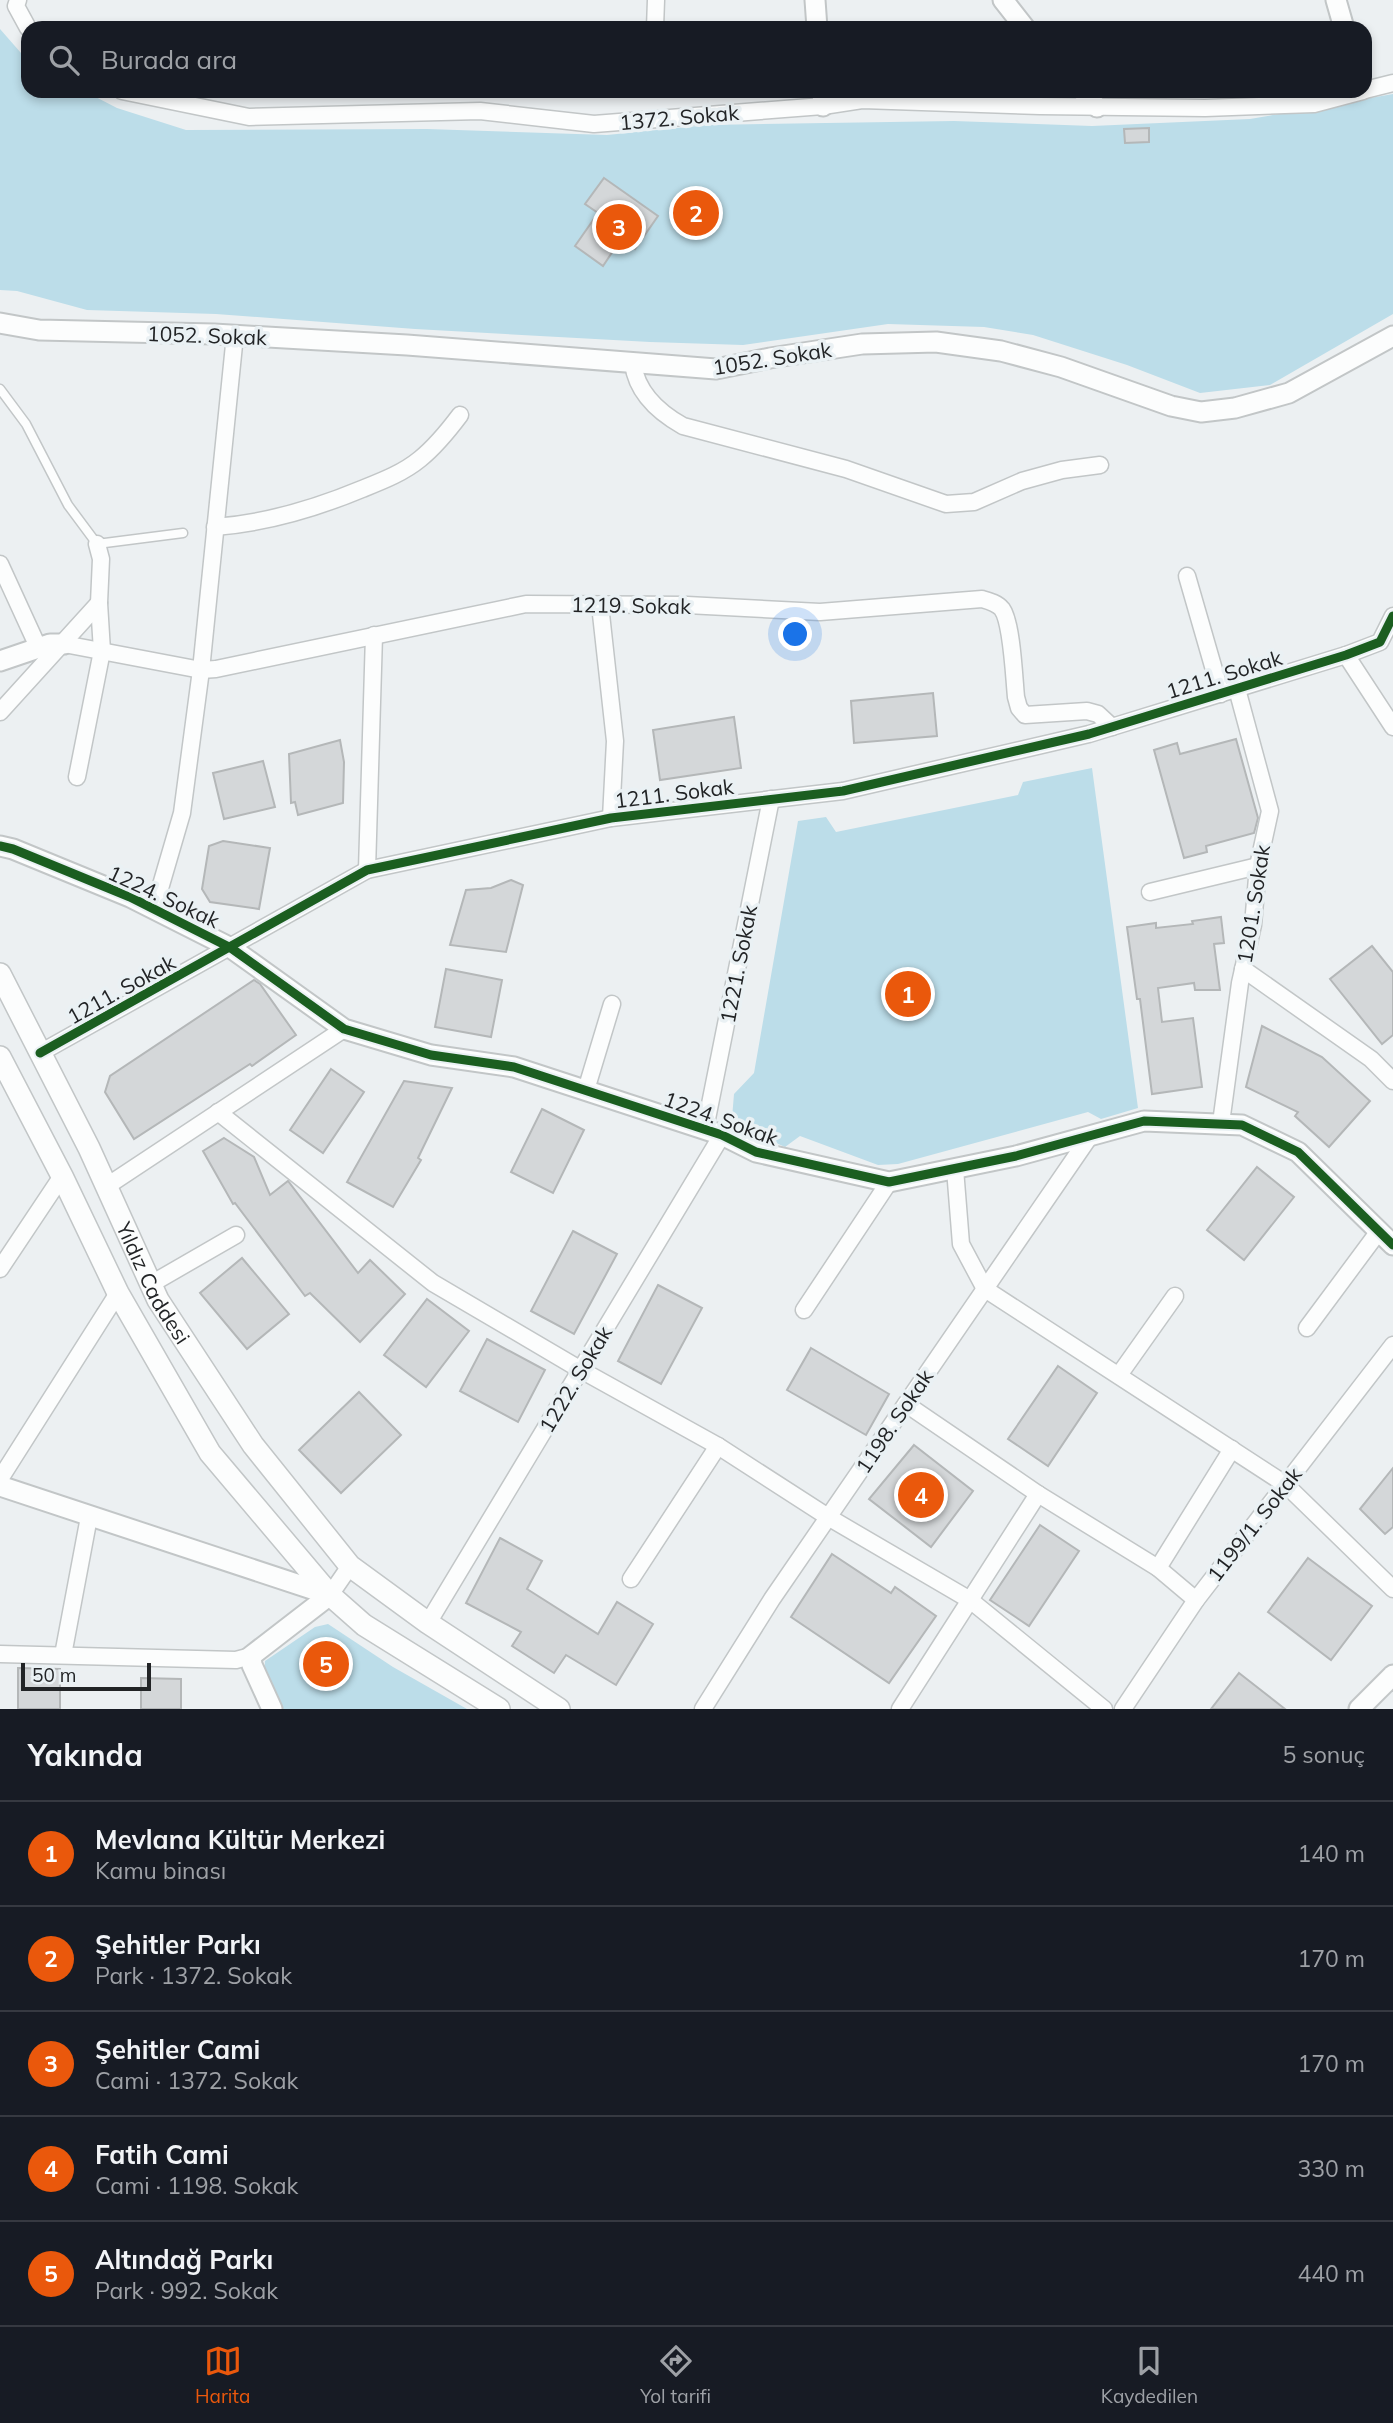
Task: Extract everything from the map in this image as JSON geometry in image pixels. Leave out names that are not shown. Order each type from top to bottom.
[{"type":"main road","name":"Yıldız Caddesi","points":[[0,974],[107,1186],[151,1284],[172,1322],[253,1445],[349,1566],[428,1623],[559,1709]]},
{"type":"main road","name":"Yıldız Caddesi","points":[[0,1057],[62,1176],[118,1293],[210,1454],[330,1595],[364,1625],[499,1709]]},
{"type":"street","points":[[18,0],[16,6],[24,21]]},
{"type":"street","points":[[654,21],[656,0]]},
{"type":"street","points":[[815,0],[816,21]]},
{"type":"street","points":[[1003,0],[1020,21]]},
{"type":"street","points":[[1336,0],[1342,21]]},
{"type":"street","name":"1372. Sokak","points":[[1372,89],[1393,83]]},
{"type":"street","name":"1372. Sokak","points":[[156,98],[249,117],[480,111],[594,124],[822,99],[1205,108],[1314,104],[1337,98]]},
{"type":"street","points":[[1089,98],[1097,107]]},
{"type":"street","name":"1052. Sokak","points":[[0,323],[38,330],[235,335],[407,345],[716,369],[862,344],[936,342],[1013,354],[1061,367],[1171,407],[1201,412],[1235,408],[1289,393],[1393,337]]},
{"type":"street","points":[[154,909],[182,813],[201,670],[235,335]]},
{"type":"street","points":[[633,364],[636,379],[644,394],[662,412],[683,426],[846,469],[946,504],[974,502],[1022,481],[1062,470],[1100,465]]},
{"type":"street","points":[[215,527],[246,524],[307,510],[384,481],[424,455],[460,415]]},
{"type":"street","points":[[77,777],[102,651],[99,603],[101,559],[97,544]]},
{"type":"street","points":[[0,564],[38,647]]},
{"type":"street","name":"1201. Sokak","points":[[1187,576],[1270,811],[1258,866],[1253,925],[1243,969],[1221,1122]]},
{"type":"street","name":"1219. Sokak","points":[[64,644],[201,670],[526,604],[687,606],[820,612],[982,599],[1001,608],[1007,621],[1016,697],[1019,708],[1025,715],[1087,711],[1097,714],[1112,727]]},
{"type":"street","points":[[0,712],[99,603]]},
{"type":"street","points":[[600,604],[615,741],[611,818]]},
{"type":"street","name":"1211. Sokak","points":[[40,1053],[367,870],[611,818],[843,791],[1112,727],[1346,655],[1380,642],[1393,616]]},
{"type":"street","points":[[367,870],[374,635]]},
{"type":"street","points":[[0,661],[38,647],[64,644]]},
{"type":"street","points":[[1346,655],[1393,727]]},
{"type":"street","name":"1221. Sokak","points":[[714,1132],[771,799]]},
{"type":"street","name":"1224. Sokak","points":[[0,846],[13,849],[154,909],[231,948],[344,1029],[431,1055],[514,1066],[714,1132],[755,1152],[889,1182],[1016,1156],[1144,1121],[1221,1122],[1242,1125],[1298,1152],[1386,1238]]},
{"type":"street","points":[[1150,892],[1258,866]]},
{"type":"street","points":[[1243,969],[1371,1059],[1393,1080]]},
{"type":"street","points":[[586,1090],[612,1004]]},
{"type":"street","points":[[107,1186],[344,1029]]},
{"type":"street","points":[[218,1112],[433,1283],[718,1446],[828,1517],[970,1600],[1104,1709]]},
{"type":"street","name":"1222. Sokak","points":[[428,1623],[581,1370],[714,1132]]},
{"type":"street","name":"1198. Sokak","points":[[703,1709],[772,1599],[1090,1136]]},
{"type":"street","points":[[955,1169],[961,1244],[985,1289],[1285,1484],[1393,1589]]},
{"type":"street","points":[[0,1269],[62,1176]]},
{"type":"street","points":[[804,1310],[889,1182]]},
{"type":"street","points":[[151,1284],[236,1235]]},
{"type":"street","points":[[1307,1328],[1386,1238]]},
{"type":"street","points":[[0,1479],[118,1293]]},
{"type":"street","points":[[1119,1375],[1175,1296]]},
{"type":"street","name":"1199/1. Sokak","points":[[1123,1709],[1196,1600],[1393,1345]]},
{"type":"street","points":[[906,1404],[1038,1494],[1158,1568],[1196,1600]]},
{"type":"street","points":[[631,1578],[718,1446]]},
{"type":"street","points":[[1158,1568],[1232,1449]]},
{"type":"street","points":[[0,1486],[330,1595]]},
{"type":"street","points":[[900,1709],[1038,1494]]},
{"type":"street","points":[[63,1656],[89,1517]]},
{"type":"street","points":[[0,1654],[236,1660],[251,1656],[330,1595],[349,1566]]},
{"type":"street","points":[[251,1656],[252,1665],[272,1709]]},
{"type":"street","points":[[1359,1709],[1393,1675]]},
{"type":"lane","points":[[0,389],[26,425],[68,505],[97,544],[183,533]]},
{"type":"shaded area","points":[[0,29],[21,53],[21,98],[98,98],[117,108],[186,130],[427,129],[607,135],[707,125],[954,121],[1092,126],[1250,119],[1393,94],[1393,314],[1270,385],[1200,393],[1127,365],[1033,335],[984,327],[888,324],[743,345],[650,342],[415,329],[216,314],[87,310],[17,291],[0,290]]},
{"type":"shaded area","points":[[1092,768],[1138,1108],[1101,1119],[1088,1112],[898,1164],[878,1165],[800,1136],[785,1147],[742,1128],[732,1118],[734,1094],[754,1073],[798,821],[826,817],[836,832],[1018,795],[1023,782]]},
{"type":"shaded area","points":[[328,1624],[393,1667],[467,1709],[279,1709],[264,1679],[265,1661],[315,1627]]},
{"type":"building","points":[[1149,128],[1149,142],[1125,143],[1124,129]]},
{"type":"building","points":[[604,178],[658,216],[635,249],[621,239],[603,266],[575,246],[598,213],[585,204]]},
{"type":"building","points":[[933,693],[937,736],[854,743],[851,701]]},
{"type":"building","points":[[734,717],[741,768],[660,780],[653,730]]},
{"type":"building","points":[[1236,739],[1258,818],[1254,833],[1206,846],[1207,852],[1184,858],[1154,750],[1177,743],[1180,754]]},
{"type":"building","points":[[340,740],[344,762],[343,803],[298,815],[295,802],[291,803],[289,754]]},
{"type":"building","points":[[263,761],[275,807],[224,819],[213,773]]},
{"type":"building","points":[[223,841],[270,848],[259,909],[210,902],[202,889],[209,846]]},
{"type":"building","points":[[511,880],[523,885],[506,952],[450,945],[466,890],[491,888]]},
{"type":"building","points":[[1221,917],[1224,943],[1214,944],[1220,990],[1195,990],[1194,983],[1158,988],[1162,1022],[1193,1018],[1202,1087],[1152,1094],[1140,999],[1137,999],[1127,927],[1156,923],[1156,928],[1193,924],[1192,921]]},
{"type":"building","points":[[1372,946],[1393,972],[1393,1035],[1382,1044],[1330,979]]},
{"type":"building","points":[[446,969],[502,980],[491,1037],[435,1027]]},
{"type":"building","points":[[254,980],[260,984],[296,1035],[252,1066],[250,1064],[134,1139],[105,1092],[110,1076]]},
{"type":"building","points":[[1262,1026],[1322,1057],[1370,1101],[1329,1147],[1295,1116],[1298,1112],[1246,1087]]},
{"type":"building","points":[[331,1069],[364,1092],[323,1153],[290,1130]]},
{"type":"building","points":[[404,1081],[452,1088],[418,1158],[421,1160],[393,1207],[347,1182]]},
{"type":"building","points":[[542,1109],[584,1130],[553,1193],[511,1172]]},
{"type":"building","points":[[224,1138],[254,1157],[270,1195],[288,1181],[358,1273],[370,1260],[405,1294],[360,1342],[310,1293],[305,1296],[235,1203],[233,1204],[203,1151]]},
{"type":"building","points":[[1257,1167],[1294,1197],[1244,1260],[1207,1230]]},
{"type":"building","points":[[573,1231],[617,1254],[574,1334],[531,1311]]},
{"type":"building","points":[[242,1258],[289,1314],[247,1349],[200,1293]]},
{"type":"building","points":[[658,1285],[702,1308],[661,1384],[618,1361]]},
{"type":"building","points":[[427,1299],[469,1331],[426,1387],[384,1355]]},
{"type":"building","points":[[487,1339],[545,1370],[518,1422],[460,1391]]},
{"type":"building","points":[[811,1348],[889,1394],[866,1435],[787,1390]]},
{"type":"building","points":[[1058,1366],[1097,1393],[1048,1466],[1008,1439]]},
{"type":"building","points":[[359,1392],[401,1435],[341,1493],[299,1450]]},
{"type":"building","points":[[914,1445],[973,1491],[931,1547],[869,1499]]},
{"type":"building","points":[[1393,1468],[1393,1527],[1385,1534],[1360,1509]]},
{"type":"building","points":[[1040,1525],[1079,1551],[1029,1626],[990,1600]]},
{"type":"building","points":[[500,1538],[542,1561],[527,1589],[598,1634],[617,1602],[653,1624],[616,1685],[566,1655],[554,1673],[512,1646],[521,1632],[466,1603]]},
{"type":"building","points":[[832,1554],[891,1593],[895,1587],[936,1616],[889,1683],[791,1617]]},
{"type":"building","points":[[1308,1558],[1372,1606],[1331,1660],[1268,1612]]},
{"type":"building","points":[[18,1668],[60,1669],[60,1709],[18,1709]]},
{"type":"building","points":[[1239,1673],[1285,1709],[1211,1709]]},
{"type":"building","points":[[141,1678],[181,1679],[181,1709],[141,1709]]},
{"type":"cycle path","points":[[40,1053],[367,870],[611,818],[843,791],[1089,734],[1346,655],[1380,642],[1393,616]]},
{"type":"cycle path","points":[[0,846],[130,897],[231,948],[344,1029],[431,1055],[514,1067],[722,1135],[756,1152],[889,1182],[1016,1156],[1144,1121],[1242,1125],[1298,1152],[1393,1245]]},
{"type":"place","name":"Şehitler Parkı","points":[[696,213]]},
{"type":"place","name":"Şehitler Cami","points":[[619,227]]},
{"type":"place","name":"Mevlana Kültür Merkezi","points":[[908,994]]},
{"type":"place","name":"Fatih Cami","points":[[921,1495]]},
{"type":"place","name":"Altındağ Parkı","points":[[326,1664]]}]
